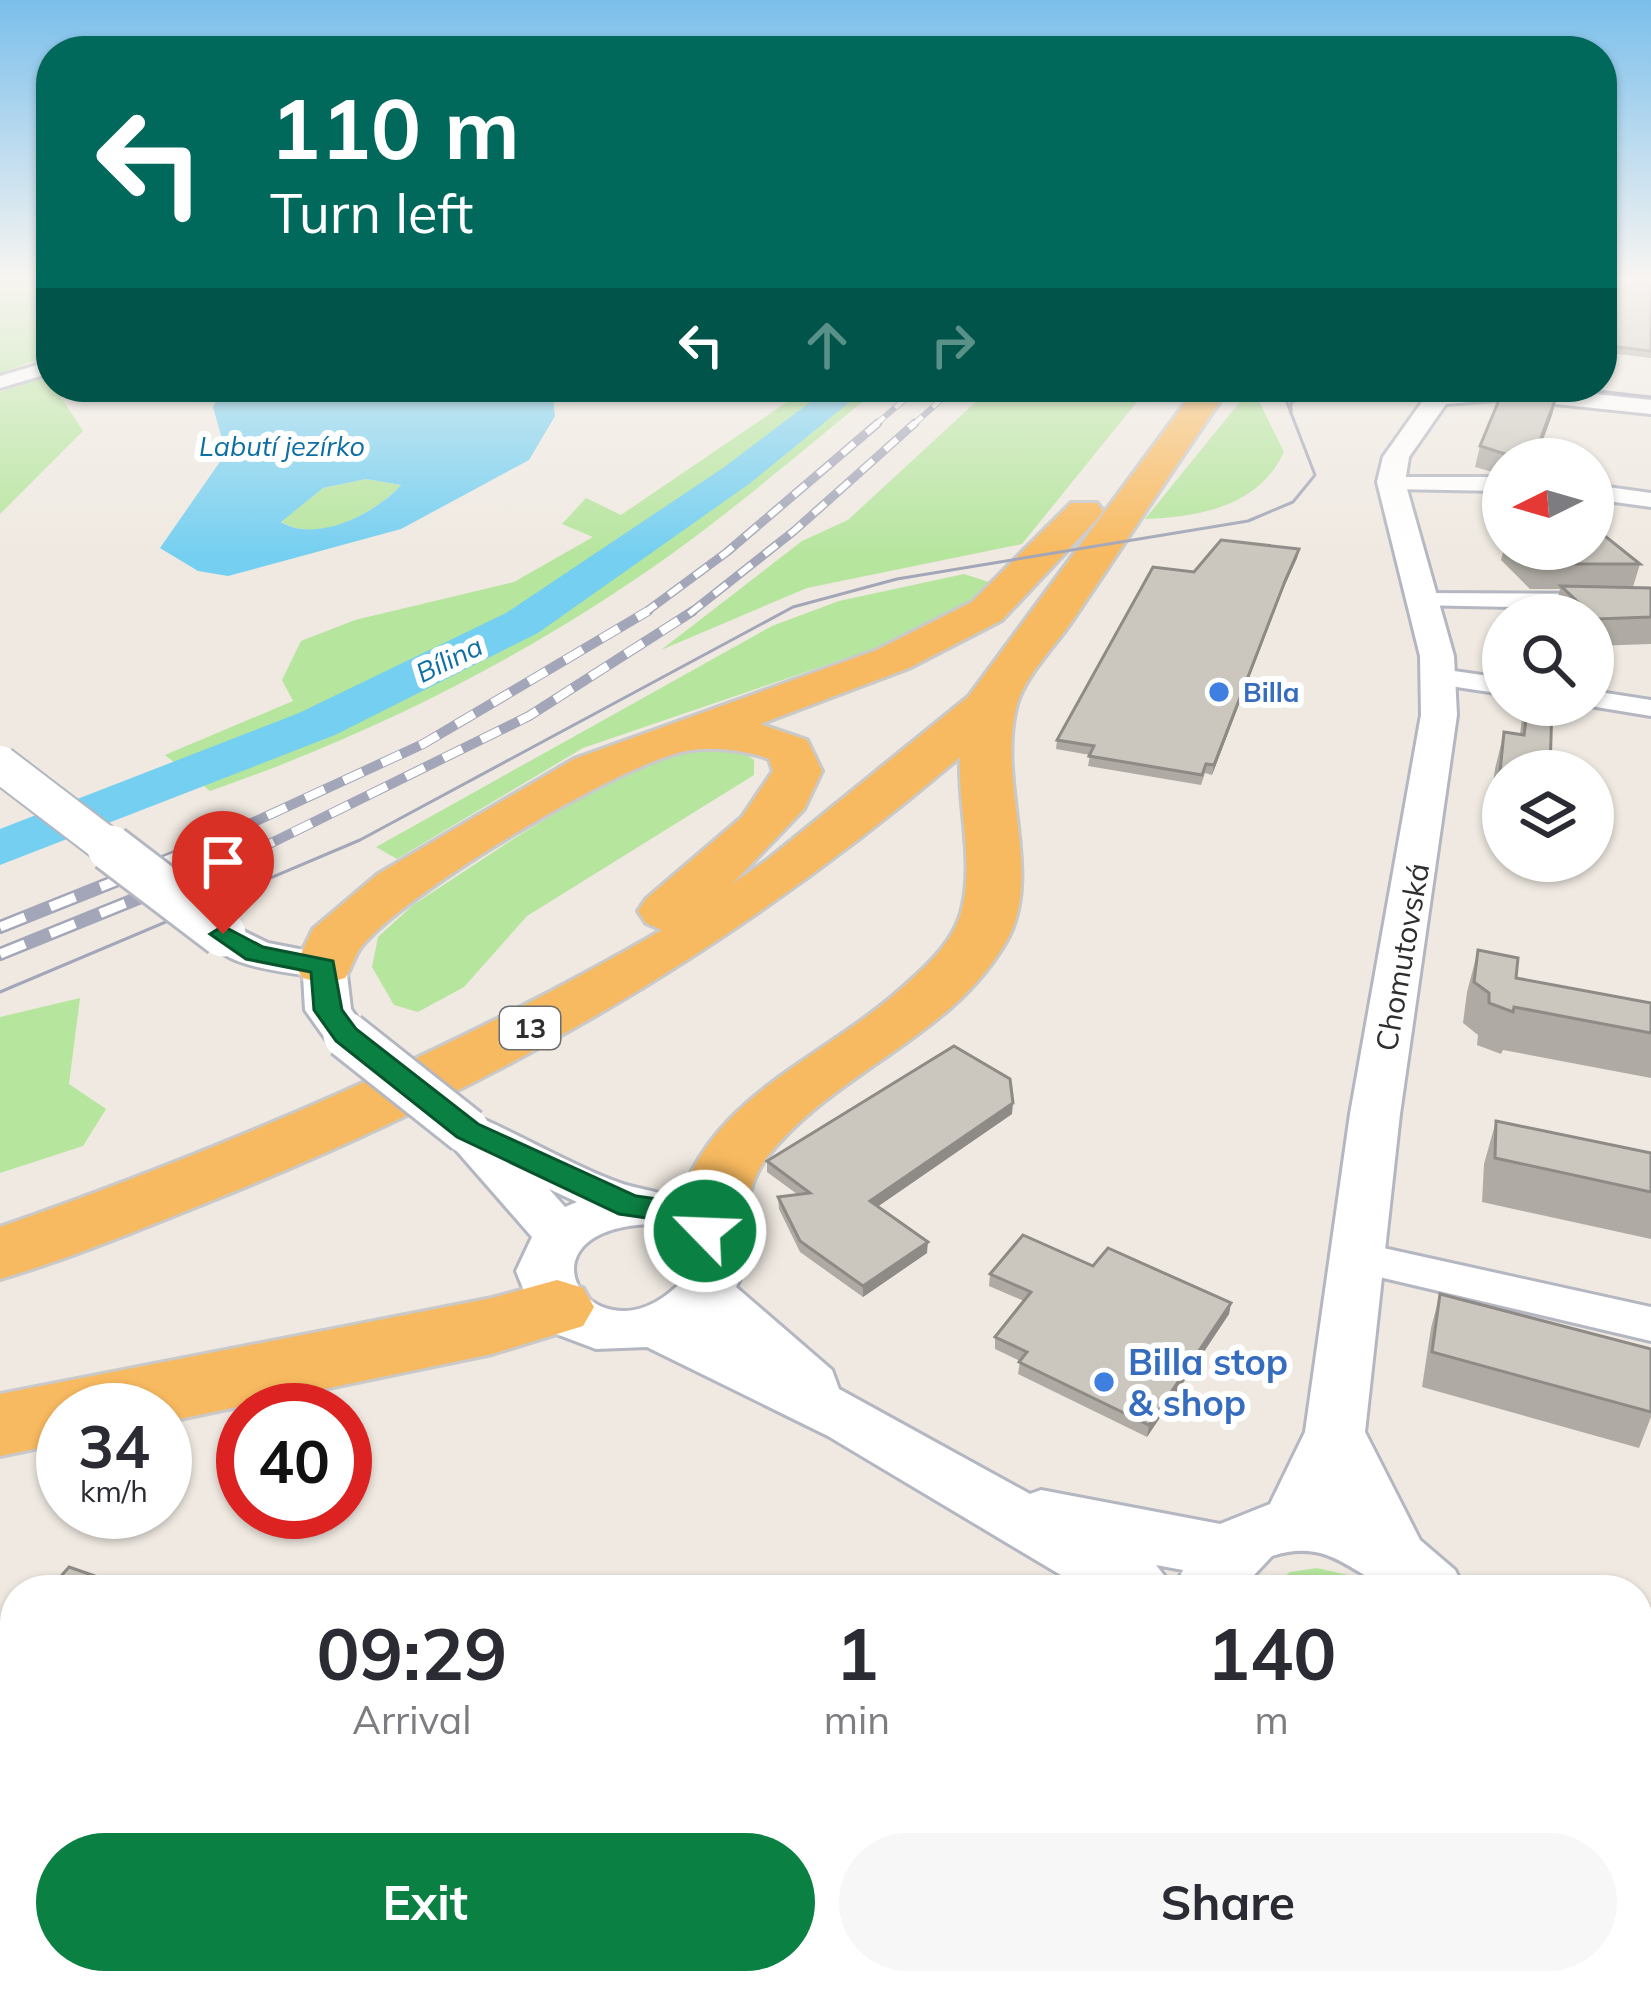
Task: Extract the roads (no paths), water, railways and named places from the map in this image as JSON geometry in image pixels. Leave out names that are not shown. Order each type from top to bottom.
[{"type":"highway","name":"13","points":[[0,1212],[214,1132],[357,1070],[575,964],[662,915],[819,806],[922,715],[992,635],[1170,402]]},
{"type":"highway","name":"13","points":[[0,1254],[394,1094],[613,982],[697,933],[808,855],[997,694],[1203,402]]},
{"type":"highway","points":[[323,966],[333,941],[397,886],[591,769],[893,659],[987,611],[1084,511]]},
{"type":"highway","points":[[705,1231],[716,1181],[753,1128],[803,1084],[923,1001],[981,936],[991,904],[992,871],[984,759],[997,694]]},
{"type":"highway","points":[[662,915],[762,832],[786,806],[798,778],[798,766],[787,751],[770,743],[740,736],[668,738]]},
{"type":"highway","points":[[192,1387],[492,1327],[559,1271]]},
{"type":"highway","points":[[0,1425],[36,1418]]},
{"type":"street","points":[[0,382],[36,371]]},
{"type":"street","points":[[1419,402],[1396,457],[1391,482],[1482,484]]},
{"type":"street","points":[[1603,402],[1651,407]]},
{"type":"street","name":"Chomutovská","points":[[1291,1525],[1335,1432],[1356,1258],[1427,812],[1440,677],[1391,482]]},
{"type":"street","points":[[1614,495],[1651,500]]},
{"type":"street","points":[[1422,600],[1651,602]]},
{"type":"street","points":[[1440,677],[1482,683]]},
{"type":"street","points":[[1614,702],[1651,708]]},
{"type":"street","points":[[0,764],[223,934],[255,954],[323,966],[328,1010],[346,1035],[467,1130],[631,1206],[668,1210],[705,1231],[719,1260],[708,1293],[691,1310],[653,1327]]},
{"type":"street","points":[[467,1130],[592,1326],[653,1327],[849,1420],[1117,1575]]},
{"type":"street","points":[[559,1271],[585,1218],[631,1206]]},
{"type":"street","points":[[1356,1258],[1651,1324]]},
{"type":"street","points":[[708,1293],[849,1420]]},
{"type":"street","points":[[1335,1432],[1414,1573]]},
{"type":"street","points":[[1008,1509],[1216,1571],[1264,1530],[1291,1525],[1353,1534],[1414,1573]]},
{"type":"water","name":"Labutí jezírko","points":[[216,402],[553,402],[555,416],[529,460],[401,529],[228,576],[198,571],[160,548],[226,453],[213,407]],"holes":[[[366,479],[401,485],[362,515],[328,527],[295,528],[281,522],[323,488]]]},
{"type":"waterway","name":"Bílina","points":[[0,848],[317,724],[522,623],[736,476],[832,402]]},
{"type":"tram line","points":[[1617,393],[1651,397]]},
{"type":"tram line","points":[[1287,402],[1291,413]]},
{"type":"tram line","points":[[1291,413],[1292,402]]},
{"type":"tram line","points":[[0,992],[360,840],[793,607],[897,579],[1248,521],[1293,502],[1315,475],[1291,413]]},
{"type":"railway","points":[[874,426],[902,402]]},
{"type":"railway","points":[[912,426],[938,402]]},
{"type":"railway","points":[[643,614],[727,552],[878,423]]},
{"type":"railway","points":[[692,612],[794,531],[915,423]]},
{"type":"railway","points":[[643,614],[648,611]]},
{"type":"railway","points":[[257,850],[529,716],[692,612]]},
{"type":"railway","points":[[194,849],[423,744],[643,614]]},
{"type":"railway","points":[[257,850],[262,848]]},
{"type":"railway","points":[[0,927],[194,849]]},
{"type":"railway","points":[[0,954],[257,850]]},
{"type":"place","name":"Billa","points":[[1219,692]]},
{"type":"place","name":"Billa stop & shop","points":[[1104,1382]]}]
